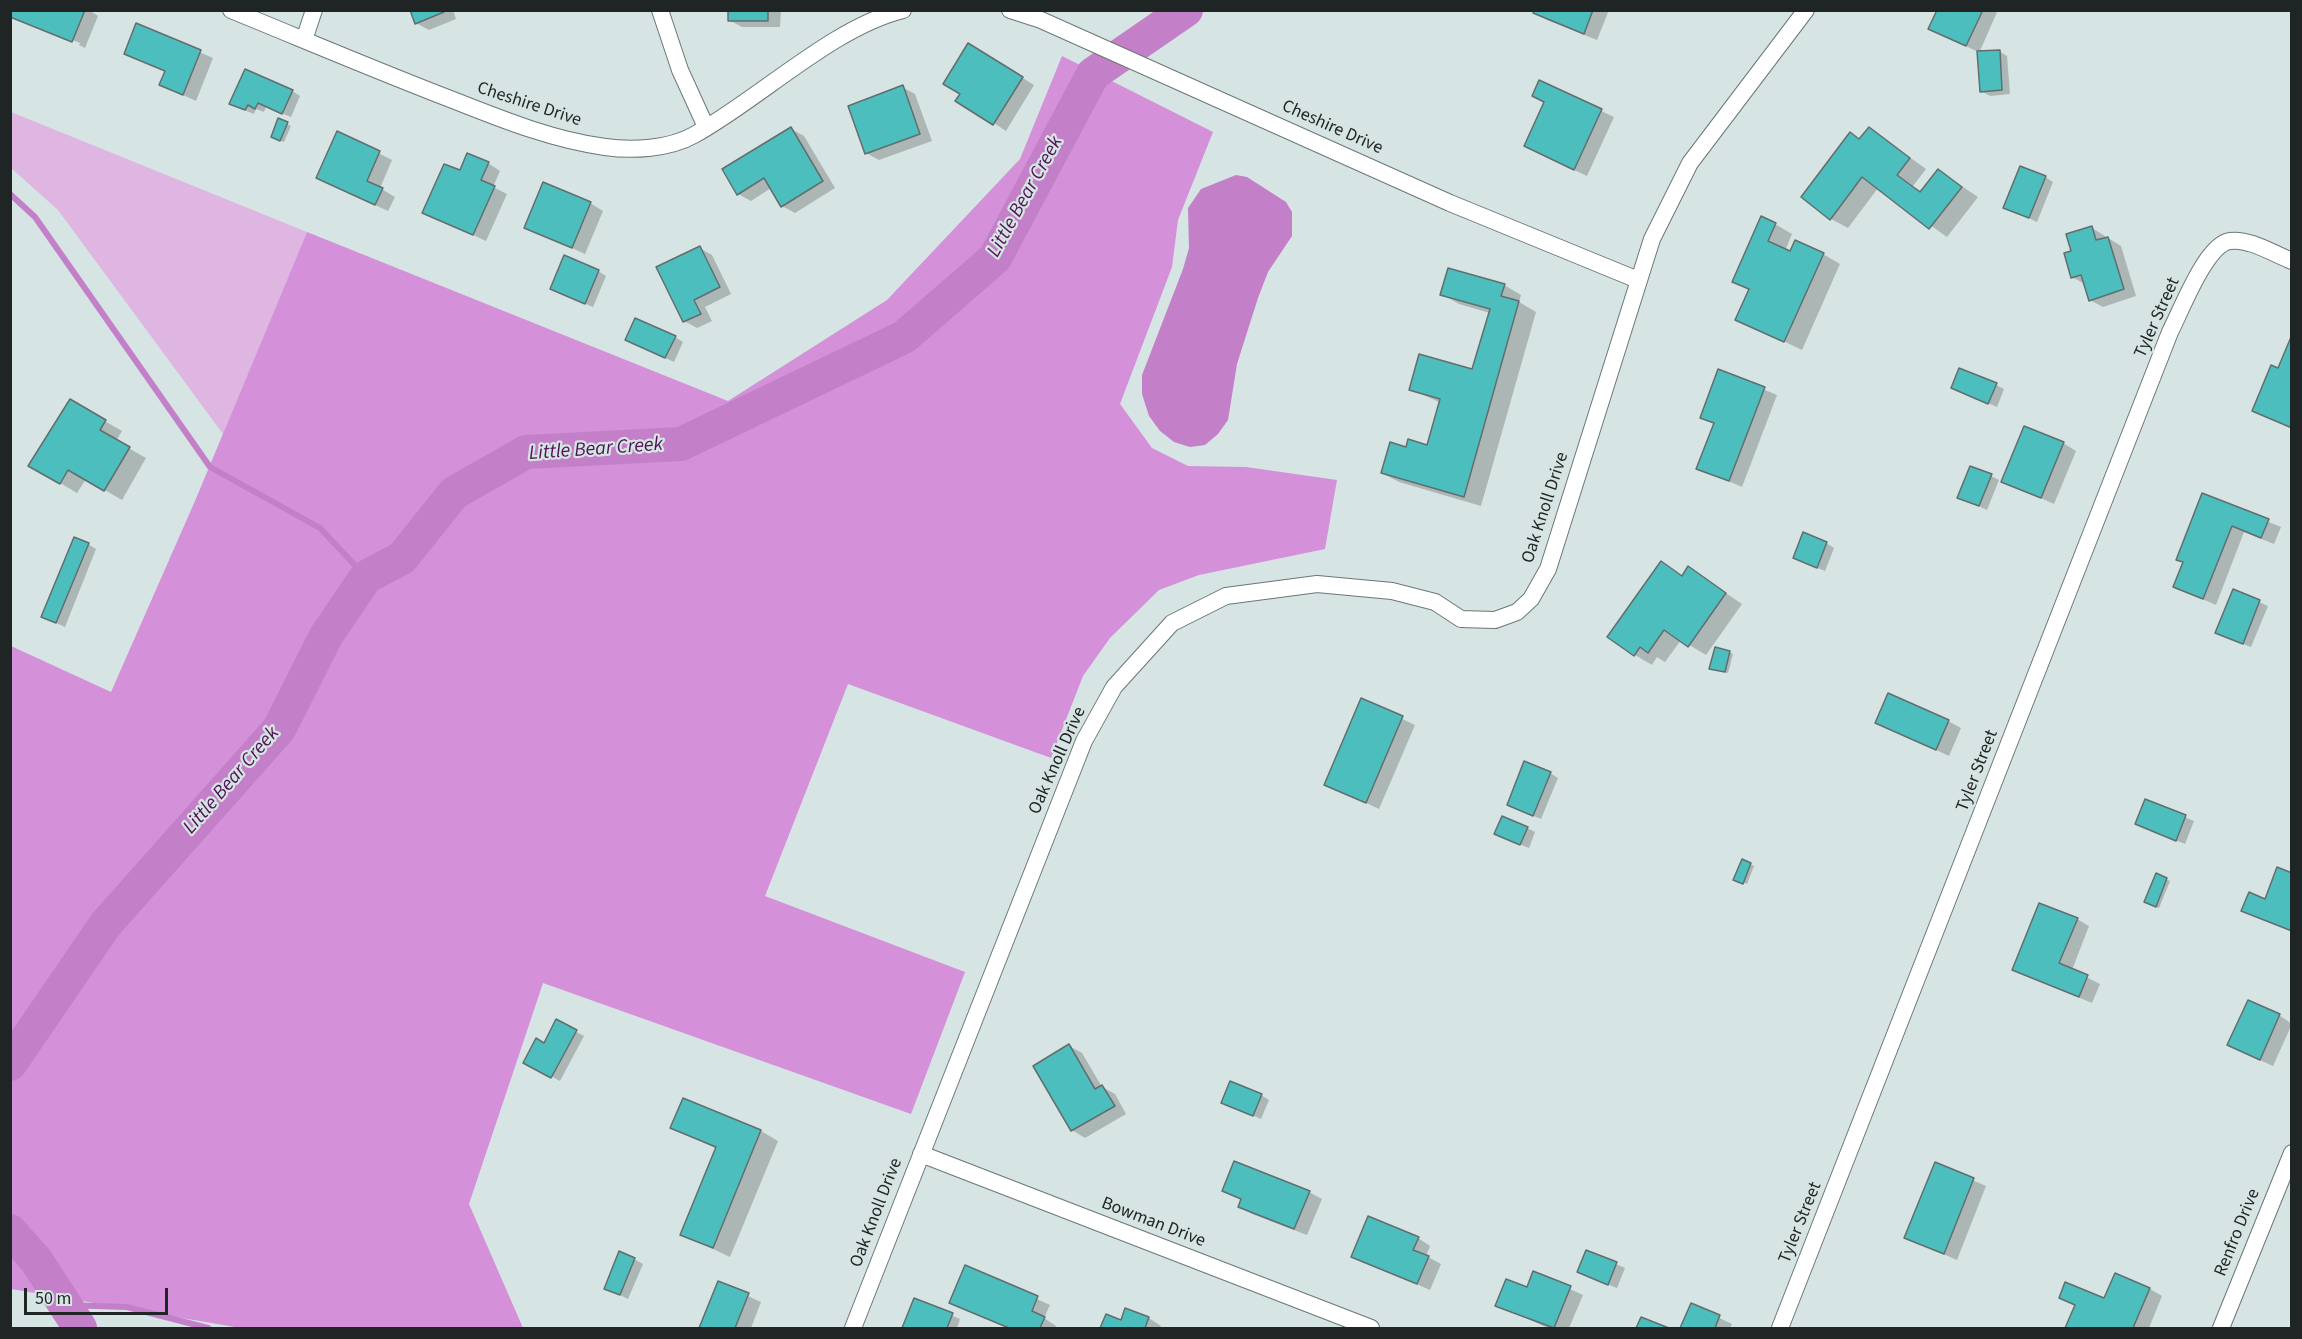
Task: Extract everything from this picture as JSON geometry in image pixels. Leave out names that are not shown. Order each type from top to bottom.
[{"type":"street","name":"Cheshire Drive","points":[[231,10],[536,132],[574,141],[632,149],[681,139],[706,127],[836,41],[903,10]]},
{"type":"street","points":[[304,40],[314,10]]},
{"type":"street","points":[[660,10],[680,70],[706,127]]},
{"type":"street","name":"Cheshire Drive","points":[[1010,10],[1041,20],[1442,199],[1638,280]]},
{"type":"street","name":"Oak Knoll Drive","points":[[854,1329],[1084,741],[1114,687],[1172,623],[1226,596],[1317,584],[1392,591],[1435,602],[1461,619],[1495,620],[1517,612],[1531,599],[1548,569],[1652,238],[1690,163],[1806,10]]},
{"type":"street","name":"Tyler Street","points":[[1780,1329],[2170,332],[2208,257],[2221,244],[2231,240],[2247,243],[2292,261]]},
{"type":"street","name":"Renfro Drive","points":[[2221,1329],[2292,1153]]},
{"type":"street","name":"Bowman Drive","points":[[921,1154],[1371,1329]]},
{"type":"shaded area","points":[[1062,56],[1213,132],[1178,220],[1172,267],[1120,404],[1152,448],[1188,466],[1246,467],[1337,480],[1325,549],[1199,575],[1159,590],[1110,638],[1083,676],[1051,758],[848,684],[765,896],[965,972],[911,1114],[543,983],[469,1204],[523,1328],[241,1328],[11,1289],[11,646],[111,692],[195,501],[307,232],[728,401],[887,300],[1020,159]]},
{"type":"shaded area","points":[[11,112],[307,232],[223,434],[58,210],[11,168]]},
{"type":"shaded area","points":[[1236,175],[1247,177],[1286,202],[1292,212],[1292,236],[1268,272],[1258,298],[1237,364],[1228,420],[1218,434],[1205,445],[1190,447],[1174,442],[1160,431],[1149,416],[1142,394],[1142,375],[1189,248],[1188,208],[1201,189]]},
{"type":"building","points":[[10,10],[85,10],[72,42],[10,17]]},
{"type":"building","points":[[410,10],[444,10],[444,12],[415,24]]},
{"type":"building","points":[[728,10],[768,10],[768,21],[728,21]]},
{"type":"building","points":[[1534,10],[1593,10],[1584,34],[1533,13]]},
{"type":"building","points":[[1937,10],[1983,10],[1966,46],[1928,29]]},
{"type":"building","points":[[136,23],[201,50],[183,95],[159,85],[165,71],[124,54]]},
{"type":"building","points":[[968,43],[1023,77],[993,125],[955,101],[960,94],[943,84]]},
{"type":"building","points":[[2000,50],[2002,90],[1980,92],[1977,51]]},
{"type":"building","points":[[245,69],[293,90],[282,114],[258,103],[255,109],[248,105],[245,110],[229,104]]},
{"type":"building","points":[[1539,80],[1602,109],[1574,170],[1524,146],[1544,102],[1532,96]]},
{"type":"building","points":[[903,85],[920,134],[865,154],[848,106]]},
{"type":"building","points":[[278,118],[288,122],[280,141],[271,137]]},
{"type":"building","points":[[791,127],[823,181],[781,207],[764,178],[737,195],[722,169]]},
{"type":"building","points":[[1869,127],[1910,158],[1897,175],[1920,192],[1938,169],[1962,187],[1929,229],[1862,177],[1830,220],[1801,197],[1850,132],[1859,139]]},
{"type":"building","points":[[337,131],[380,151],[367,181],[383,188],[375,205],[316,178]]},
{"type":"building","points":[[467,153],[489,162],[481,180],[495,186],[473,235],[422,213],[444,164],[460,170]]},
{"type":"building","points":[[2020,166],[2046,176],[2029,218],[2003,208]]},
{"type":"building","points":[[543,182],[591,202],[572,248],[524,228]]},
{"type":"building","points":[[1761,216],[1776,223],[1768,241],[1790,251],[1795,240],[1824,253],[1784,342],[1735,320],[1749,289],[1732,282]]},
{"type":"building","points":[[2092,226],[2096,240],[2108,237],[2124,289],[2089,301],[2081,275],[2071,278],[2064,253],[2071,251],[2066,234]]},
{"type":"building","points":[[700,246],[720,287],[694,300],[701,314],[683,322],[656,267]]},
{"type":"building","points":[[564,255],[599,270],[585,304],[550,289]]},
{"type":"building","points":[[1448,268],[1505,284],[1501,296],[1519,301],[1464,497],[1381,473],[1390,442],[1406,447],[1408,439],[1427,445],[1440,399],[1409,390],[1419,354],[1472,369],[1490,309],[1440,295]]},
{"type":"building","points":[[635,318],[676,336],[665,358],[625,340]]},
{"type":"building","points":[[2291,337],[2292,428],[2252,411],[2271,365],[2278,368]]},
{"type":"building","points":[[1959,368],[1997,383],[1988,404],[1951,388]]},
{"type":"building","points":[[1718,369],[1765,387],[1729,481],[1696,469],[1714,423],[1700,418]]},
{"type":"building","points":[[70,399],[106,420],[100,430],[130,447],[104,491],[68,470],[60,484],[28,466]]},
{"type":"building","points":[[2024,426],[2064,442],[2041,498],[2001,482]]},
{"type":"building","points":[[1970,466],[1992,474],[1979,506],[1957,498]]},
{"type":"building","points":[[2202,493],[2269,519],[2261,538],[2232,526],[2203,599],[2173,587],[2183,562],[2176,560]]},
{"type":"building","points":[[1803,532],[1827,542],[1817,568],[1793,558]]},
{"type":"building","points":[[74,537],[89,543],[56,623],[41,617]]},
{"type":"building","points":[[1661,561],[1682,576],[1688,566],[1726,593],[1688,647],[1664,630],[1648,653],[1640,647],[1634,656],[1607,637]]},
{"type":"building","points":[[2233,589],[2260,600],[2243,644],[2215,633]]},
{"type":"building","points":[[1715,647],[1730,651],[1725,672],[1709,669]]},
{"type":"building","points":[[1888,693],[1949,720],[1936,750],[1875,723]]},
{"type":"building","points":[[1361,698],[1403,716],[1366,803],[1324,785]]},
{"type":"building","points":[[1524,761],[1551,772],[1533,816],[1507,805]]},
{"type":"building","points":[[2145,799],[2186,815],[2176,841],[2135,824]]},
{"type":"building","points":[[1502,816],[1528,827],[1520,845],[1494,834]]},
{"type":"building","points":[[1742,859],[1751,863],[1743,884],[1733,880]]},
{"type":"building","points":[[2277,867],[2292,873],[2292,931],[2241,911],[2249,892],[2265,899]]},
{"type":"building","points":[[2156,873],[2167,878],[2156,907],[2144,902]]},
{"type":"building","points":[[2039,903],[2078,918],[2059,963],[2088,975],[2079,997],[2012,970]]},
{"type":"building","points":[[2248,1000],[2280,1014],[2260,1060],[2227,1045]]},
{"type":"building","points":[[556,1019],[577,1030],[551,1078],[523,1063],[536,1038],[544,1043]]},
{"type":"building","points":[[1069,1044],[1095,1089],[1102,1085],[1115,1106],[1071,1131],[1033,1066]]},
{"type":"building","points":[[1230,1081],[1262,1094],[1253,1116],[1221,1103]]},
{"type":"building","points":[[683,1098],[761,1130],[713,1248],[680,1235],[716,1147],[670,1128]]},
{"type":"building","points":[[1234,1161],[1310,1191],[1294,1229],[1238,1207],[1241,1199],[1222,1191]]},
{"type":"building","points":[[1935,1162],[1974,1178],[1944,1254],[1904,1238]]},
{"type":"building","points":[[1368,1216],[1419,1237],[1413,1250],[1429,1256],[1417,1284],[1351,1257]]},
{"type":"building","points":[[1586,1250],[1617,1262],[1608,1285],[1577,1272]]},
{"type":"building","points":[[619,1251],[635,1258],[620,1295],[604,1289]]},
{"type":"building","points":[[965,1265],[1038,1296],[1032,1311],[1045,1317],[1040,1328],[1009,1328],[949,1303]]},
{"type":"building","points":[[1533,1271],[1571,1286],[1554,1328],[1495,1306],[1506,1279],[1527,1287]]},
{"type":"building","points":[[2115,1273],[2150,1288],[2133,1328],[2065,1328],[2075,1305],[2059,1298],[2065,1282],[2104,1298]]},
{"type":"building","points":[[718,1281],[749,1293],[735,1328],[699,1328]]},
{"type":"building","points":[[914,1298],[953,1313],[947,1328],[902,1328]]},
{"type":"building","points":[[1691,1303],[1720,1315],[1715,1328],[1680,1328]]},
{"type":"building","points":[[1125,1308],[1149,1317],[1145,1328],[1100,1328],[1106,1314],[1121,1320]]},
{"type":"building","points":[[1641,1317],[1669,1328],[1636,1328]]},
{"type":"waterway","name":"Little Bear Creek","points":[[10,1064],[105,925],[279,729],[326,636],[366,577],[402,558],[454,493],[526,452],[681,444],[904,337],[995,258],[1093,74],[1186,10]]},
{"type":"waterway","points":[[10,194],[35,217],[210,467],[320,528],[366,577]]},
{"type":"waterway","name":"Little Bear Creek","points":[[10,1231],[36,1260],[80,1328]]},
{"type":"waterway","points":[[65,1305],[127,1307],[208,1328]]}]
